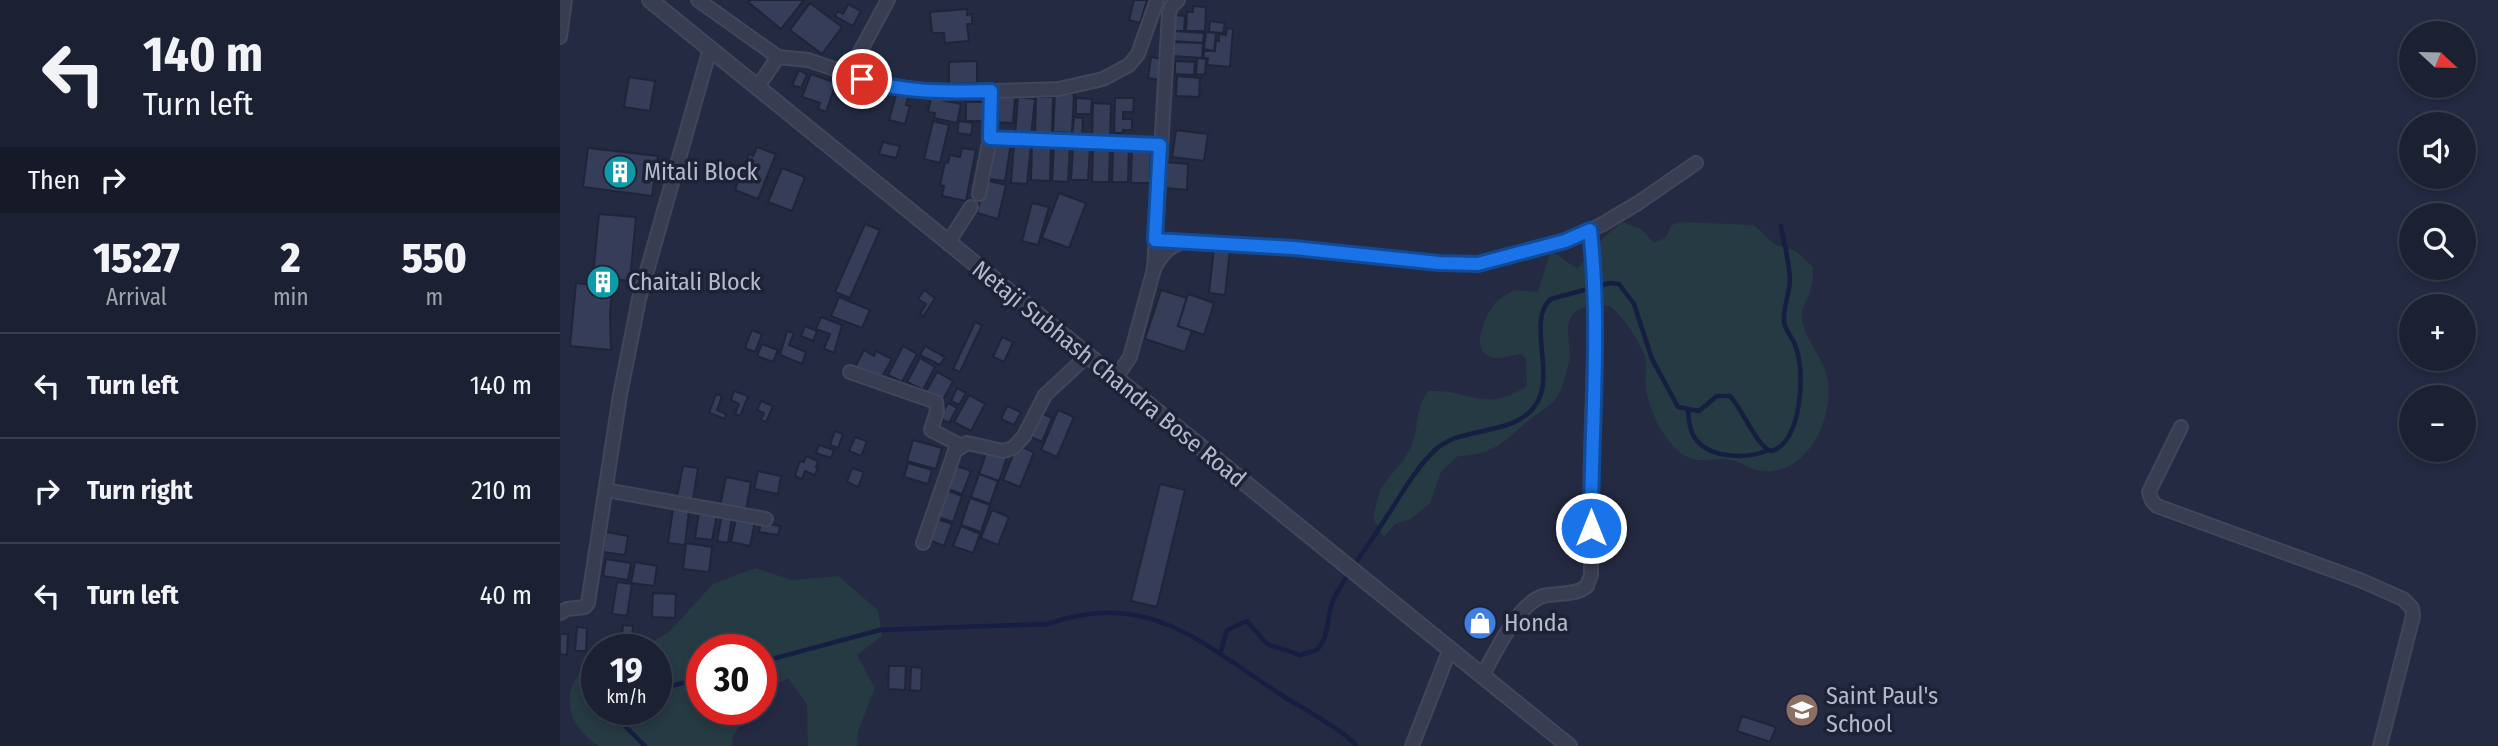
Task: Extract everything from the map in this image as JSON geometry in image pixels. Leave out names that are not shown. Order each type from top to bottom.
[{"type":"street","points":[[560,37],[565,0]]},
{"type":"street","name":"Netaji Subhash Chandra Bose Road","points":[[650,0],[1569,746]]},
{"type":"street","points":[[698,0],[778,57],[808,60],[875,83],[938,93],[1059,89],[1118,73],[1138,54],[1157,0]]},
{"type":"street","points":[[848,74],[888,0]]},
{"type":"street","points":[[1154,269],[1169,14],[1171,7],[1178,0]]},
{"type":"street","points":[[560,613],[566,609],[585,607],[588,603],[620,395],[639,299],[710,49]]},
{"type":"street","points":[[757,88],[778,57]]},
{"type":"street","points":[[979,194],[990,138],[991,91]]},
{"type":"street","points":[[990,138],[1160,145]]},
{"type":"street","points":[[1155,240],[1294,248],[1439,263],[1478,264],[1565,241],[1590,230],[1638,203],[1696,163]]},
{"type":"street","points":[[948,243],[971,207]]},
{"type":"street","points":[[1482,676],[1526,607],[1542,597],[1581,590],[1587,586],[1591,575],[1595,279],[1590,230]]},
{"type":"street","points":[[1115,379],[1130,357],[1160,256],[1170,247],[1182,242]]},
{"type":"street","points":[[850,372],[936,402],[937,411],[931,430],[960,445],[977,444],[1003,451],[1013,448],[1024,436],[1045,395],[1087,356]]},
{"type":"street","points":[[2181,428],[2149,492],[2157,506],[2360,580],[2403,599],[2412,608],[2413,615],[2380,746]]},
{"type":"street","points":[[923,543],[948,463],[960,445]]},
{"type":"street","points":[[607,490],[766,519]]},
{"type":"street","points":[[1412,746],[1450,649]]},
{"type":"shaded area","points":[[1622,222],[1641,229],[1654,243],[1665,238],[1672,225],[1680,222],[1754,225],[1774,244],[1796,251],[1813,267],[1812,285],[1802,318],[1806,334],[1823,365],[1828,381],[1826,413],[1814,443],[1792,465],[1777,470],[1761,471],[1732,460],[1695,459],[1682,454],[1667,439],[1651,408],[1646,389],[1645,357],[1630,329],[1610,306],[1586,307],[1570,318],[1569,361],[1562,387],[1554,401],[1497,446],[1480,453],[1458,456],[1441,472],[1430,503],[1411,519],[1395,524],[1384,537],[1373,518],[1379,494],[1410,449],[1419,409],[1429,391],[1488,399],[1512,394],[1527,386],[1526,358],[1521,354],[1492,358],[1481,348],[1482,327],[1492,306],[1514,290],[1538,292],[1550,253],[1578,268],[1602,239]]},
{"type":"shaded area","points":[[755,568],[792,580],[838,576],[878,610],[882,636],[857,655],[875,688],[858,731],[857,746],[808,746],[807,704],[788,678],[777,684],[777,634],[686,634],[686,725],[740,725],[733,736],[732,746],[598,746],[585,735],[575,722],[570,704],[571,689],[581,673],[581,725],[672,725],[672,634],[666,634],[713,584]]},
{"type":"building","points":[[804,0],[781,29],[748,2]]},
{"type":"building","points":[[1134,0],[1147,0],[1140,23],[1129,20]]},
{"type":"building","points":[[810,3],[842,27],[822,54],[790,30]]},
{"type":"building","points":[[848,4],[861,11],[853,26],[835,16],[838,11],[843,14]]},
{"type":"building","points":[[1193,6],[1206,7],[1205,31],[1186,31],[1187,12],[1193,12]]},
{"type":"building","points":[[967,9],[967,15],[972,14],[972,24],[967,24],[969,41],[945,43],[944,33],[932,33],[930,12]]},
{"type":"building","points":[[1173,15],[1185,16],[1184,31],[1172,31]]},
{"type":"building","points":[[1210,21],[1225,23],[1223,33],[1209,32]]},
{"type":"building","points":[[1227,28],[1233,29],[1230,67],[1207,65],[1208,58],[1204,58],[1204,51],[1215,51],[1219,34],[1226,35]]},
{"type":"building","points":[[1173,31],[1204,33],[1203,43],[1173,41]]},
{"type":"building","points":[[1206,32],[1216,33],[1214,51],[1204,49]]},
{"type":"building","points":[[1174,42],[1203,43],[1202,58],[1173,56]]},
{"type":"building","points":[[1151,57],[1163,59],[1160,80],[1148,78]]},
{"type":"building","points":[[1197,58],[1206,59],[1205,75],[1196,74]]},
{"type":"building","points":[[977,61],[977,83],[949,84],[949,62]]},
{"type":"building","points":[[1175,61],[1195,62],[1194,75],[1175,74]]},
{"type":"building","points":[[799,70],[807,75],[801,88],[792,85]]},
{"type":"building","points":[[811,74],[836,83],[826,112],[818,109],[820,103],[802,97]]},
{"type":"building","points":[[1177,76],[1200,78],[1199,97],[1176,96]]},
{"type":"building","points":[[629,77],[655,81],[650,111],[624,107]]},
{"type":"building","points":[[897,91],[909,94],[906,105],[910,106],[905,124],[889,120]]},
{"type":"building","points":[[1055,93],[1074,94],[1072,133],[1053,132]]},
{"type":"building","points":[[994,96],[1015,97],[1013,123],[992,122]]},
{"type":"building","points":[[1018,97],[1035,99],[1031,137],[1015,136]]},
{"type":"building","points":[[1036,97],[1053,97],[1052,136],[1035,136]]},
{"type":"building","points":[[931,98],[961,104],[957,123],[934,118],[935,113],[928,112]]},
{"type":"building","points":[[1076,98],[1092,99],[1091,114],[1076,114]]},
{"type":"building","points":[[1115,98],[1134,98],[1133,112],[1123,112],[1123,119],[1132,119],[1132,130],[1114,133]]},
{"type":"building","points":[[966,102],[987,102],[987,121],[966,121]]},
{"type":"building","points":[[1093,103],[1111,104],[1110,139],[1092,138]]},
{"type":"building","points":[[1074,117],[1083,118],[1082,138],[1072,137]]},
{"type":"building","points":[[933,121],[949,125],[940,163],[924,159]]},
{"type":"building","points":[[959,121],[973,123],[971,135],[957,133]]},
{"type":"building","points":[[1176,130],[1208,134],[1204,161],[1172,157]]},
{"type":"building","points":[[995,141],[1011,143],[1005,181],[989,179]]},
{"type":"building","points":[[883,142],[900,146],[896,158],[879,154]]},
{"type":"building","points":[[1014,144],[1031,145],[1027,184],[1011,183]]},
{"type":"building","points":[[1032,144],[1051,145],[1050,181],[1031,180]]},
{"type":"building","points":[[1054,145],[1070,145],[1068,182],[1052,181]]},
{"type":"building","points":[[757,147],[776,154],[758,199],[735,190],[749,154],[753,156]]},
{"type":"building","points":[[1073,147],[1090,148],[1088,180],[1071,180]]},
{"type":"building","points":[[1093,147],[1110,147],[1109,182],[1092,182]]},
{"type":"building","points":[[1113,147],[1129,147],[1128,182],[1112,182]]},
{"type":"building","points":[[1132,147],[1151,148],[1150,183],[1131,183]]},
{"type":"building","name":"Mitali Block","points":[[588,148],[658,156],[652,196],[583,187]]},
{"type":"building","points":[[962,148],[976,150],[966,201],[942,196],[944,186],[940,185],[945,162],[948,163],[950,155],[960,157]]},
{"type":"building","points":[[1165,162],[1188,164],[1187,190],[1166,188]]},
{"type":"building","points":[[782,168],[805,177],[792,211],[768,202]]},
{"type":"building","points":[[985,180],[1006,185],[998,219],[977,213]]},
{"type":"building","points":[[1059,193],[1086,203],[1069,248],[1042,238]]},
{"type":"building","points":[[1032,203],[1049,207],[1038,245],[1022,241]]},
{"type":"building","name":"Chaitali Block","points":[[599,214],[636,217],[630,281],[613,279],[611,350],[570,346],[576,283],[592,285]]},
{"type":"building","points":[[865,224],[880,230],[850,298],[835,292]]},
{"type":"building","points":[[1214,247],[1230,249],[1225,295],[1209,293]]},
{"type":"building","points":[[924,290],[935,298],[923,317],[920,314],[926,304],[918,299]]},
{"type":"building","points":[[1161,290],[1187,298],[1178,326],[1192,330],[1185,352],[1145,339]]},
{"type":"building","points":[[1188,294],[1214,303],[1204,335],[1178,326]]},
{"type":"building","points":[[839,297],[870,310],[862,328],[831,316]]},
{"type":"building","points":[[821,317],[842,325],[834,353],[824,349],[830,334],[816,329]]},
{"type":"building","points":[[975,322],[982,325],[960,372],[953,369]]},
{"type":"building","points":[[805,326],[817,331],[813,341],[801,336]]},
{"type":"building","points":[[752,330],[762,334],[755,352],[745,348]]},
{"type":"building","points":[[787,331],[794,333],[789,345],[806,352],[802,364],[780,355]]},
{"type":"building","points":[[1002,337],[1013,342],[1004,362],[993,357]]},
{"type":"building","points":[[762,344],[778,350],[773,362],[757,356]]},
{"type":"building","points":[[903,346],[917,354],[902,382],[888,375]]},
{"type":"building","points":[[925,346],[945,357],[940,365],[920,355]]},
{"type":"building","points":[[864,350],[874,356],[876,351],[892,359],[880,380],[855,367]]},
{"type":"building","points":[[920,358],[935,367],[923,390],[907,382]]},
{"type":"building","points":[[937,372],[953,381],[942,402],[925,393]]},
{"type":"building","points":[[957,388],[966,393],[959,405],[951,401]]},
{"type":"building","points":[[734,391],[748,396],[740,416],[735,414],[739,404],[731,400]]},
{"type":"building","points":[[716,394],[722,396],[717,410],[726,414],[725,419],[709,413]]},
{"type":"building","points":[[969,395],[985,404],[971,431],[954,422]]},
{"type":"building","points":[[761,401],[773,406],[766,422],[761,420],[764,413],[757,410]]},
{"type":"building","points":[[948,403],[957,408],[949,423],[940,418]]},
{"type":"building","points":[[1007,406],[1021,412],[1014,425],[1001,419]]},
{"type":"building","points":[[1058,410],[1074,417],[1057,457],[1041,450]]},
{"type":"building","points":[[1039,412],[1052,418],[1042,442],[1029,436]]},
{"type":"building","points":[[835,431],[843,434],[838,448],[830,445]]},
{"type":"building","points":[[855,437],[867,441],[861,456],[849,451]]},
{"type":"building","points":[[913,440],[942,448],[936,469],[907,461]]},
{"type":"building","points":[[819,445],[834,450],[831,458],[816,453]]},
{"type":"building","points":[[1017,445],[1034,452],[1020,487],[1003,480]]},
{"type":"building","points":[[987,450],[1007,457],[999,481],[979,474]]},
{"type":"building","points":[[806,456],[818,461],[818,467],[815,475],[805,471],[802,479],[795,476],[800,461],[804,462]]},
{"type":"building","points":[[908,463],[932,470],[928,484],[904,477]]},
{"type":"building","points":[[954,465],[971,471],[962,494],[945,488]]},
{"type":"building","points":[[683,466],[698,468],[693,499],[677,496]]},
{"type":"building","points":[[852,468],[864,472],[858,487],[847,482]]},
{"type":"building","points":[[758,471],[781,476],[778,494],[754,489]]},
{"type":"building","points":[[979,474],[998,481],[990,504],[971,497]]},
{"type":"building","points":[[726,477],[751,482],[746,511],[720,506]]},
{"type":"building","points":[[1160,484],[1185,490],[1157,607],[1131,601]]},
{"type":"building","points":[[946,490],[962,496],[953,522],[937,517]]},
{"type":"building","points":[[970,498],[990,505],[981,532],[961,525]]},
{"type":"building","points":[[673,509],[689,511],[685,545],[668,543]]},
{"type":"building","points":[[992,510],[1009,517],[998,545],[981,538]]},
{"type":"building","points":[[699,512],[717,515],[712,540],[695,538]]},
{"type":"building","points":[[722,515],[732,517],[728,543],[717,541]]},
{"type":"building","points":[[736,519],[755,522],[750,546],[731,542]]},
{"type":"building","points":[[937,519],[952,524],[944,546],[929,540]]},
{"type":"building","points":[[761,522],[780,526],[778,535],[759,532]]},
{"type":"building","points":[[961,526],[980,534],[973,553],[953,546]]},
{"type":"building","points":[[606,532],[628,536],[625,555],[603,552]]},
{"type":"building","points":[[686,543],[712,547],[709,572],[683,569]]},
{"type":"building","points":[[606,559],[631,563],[628,580],[603,576]]},
{"type":"building","points":[[635,562],[657,566],[654,586],[631,583]]},
{"type":"building","points":[[617,582],[632,584],[627,616],[612,614]]},
{"type":"building","points":[[653,593],[676,594],[675,618],[652,617]]},
{"type":"building","points":[[623,625],[633,626],[632,634],[622,634]]},
{"type":"building","points":[[577,627],[587,628],[587,634],[581,634],[581,651],[575,651]]},
{"type":"building","points":[[560,634],[568,634],[567,655],[560,654]]},
{"type":"building","points":[[889,666],[906,666],[905,690],[888,689]]},
{"type":"building","points":[[911,667],[922,668],[921,691],[910,690]]},
{"type":"building","points":[[1742,716],[1776,727],[1770,742],[1737,731]]},
{"type":"waterway","points":[[1220,654],[1227,630],[1247,621],[1267,644],[1300,655],[1317,650],[1325,637],[1335,596],[1428,457],[1447,442],[1517,421],[1529,413],[1538,401],[1543,375],[1541,319],[1544,308],[1551,299],[1610,283],[1619,284],[1634,304],[1652,359],[1678,407],[1699,411],[1717,396],[1730,396],[1755,436],[1766,448],[1771,451],[1781,445],[1795,421],[1800,388],[1798,356],[1784,321],[1790,279],[1781,226]]},
{"type":"waterway","points":[[1688,411],[1693,435],[1704,447],[1730,456],[1766,451]]},
{"type":"waterway","points":[[777,658],[880,630],[1048,624],[1083,615],[1114,613],[1143,617],[1196,639],[1329,724],[1357,746]]},
{"type":"waterway","points":[[672,686],[686,682]]},
{"type":"waterway","points":[[625,725],[645,746]]},
{"type":"place","name":"Mitali Block","points":[[620,172]]},
{"type":"place","name":"Chaitali Block","points":[[603,282]]},
{"type":"place","name":"Honda","points":[[1480,623]]},
{"type":"place","name":"Saint Paul's School","points":[[1802,710]]},
{"type":"route","points":[[862,79],[938,93],[991,91],[990,138],[1160,145],[1155,240],[1294,248],[1439,263],[1478,264],[1565,241],[1590,230],[1595,279],[1591,528]]}]
